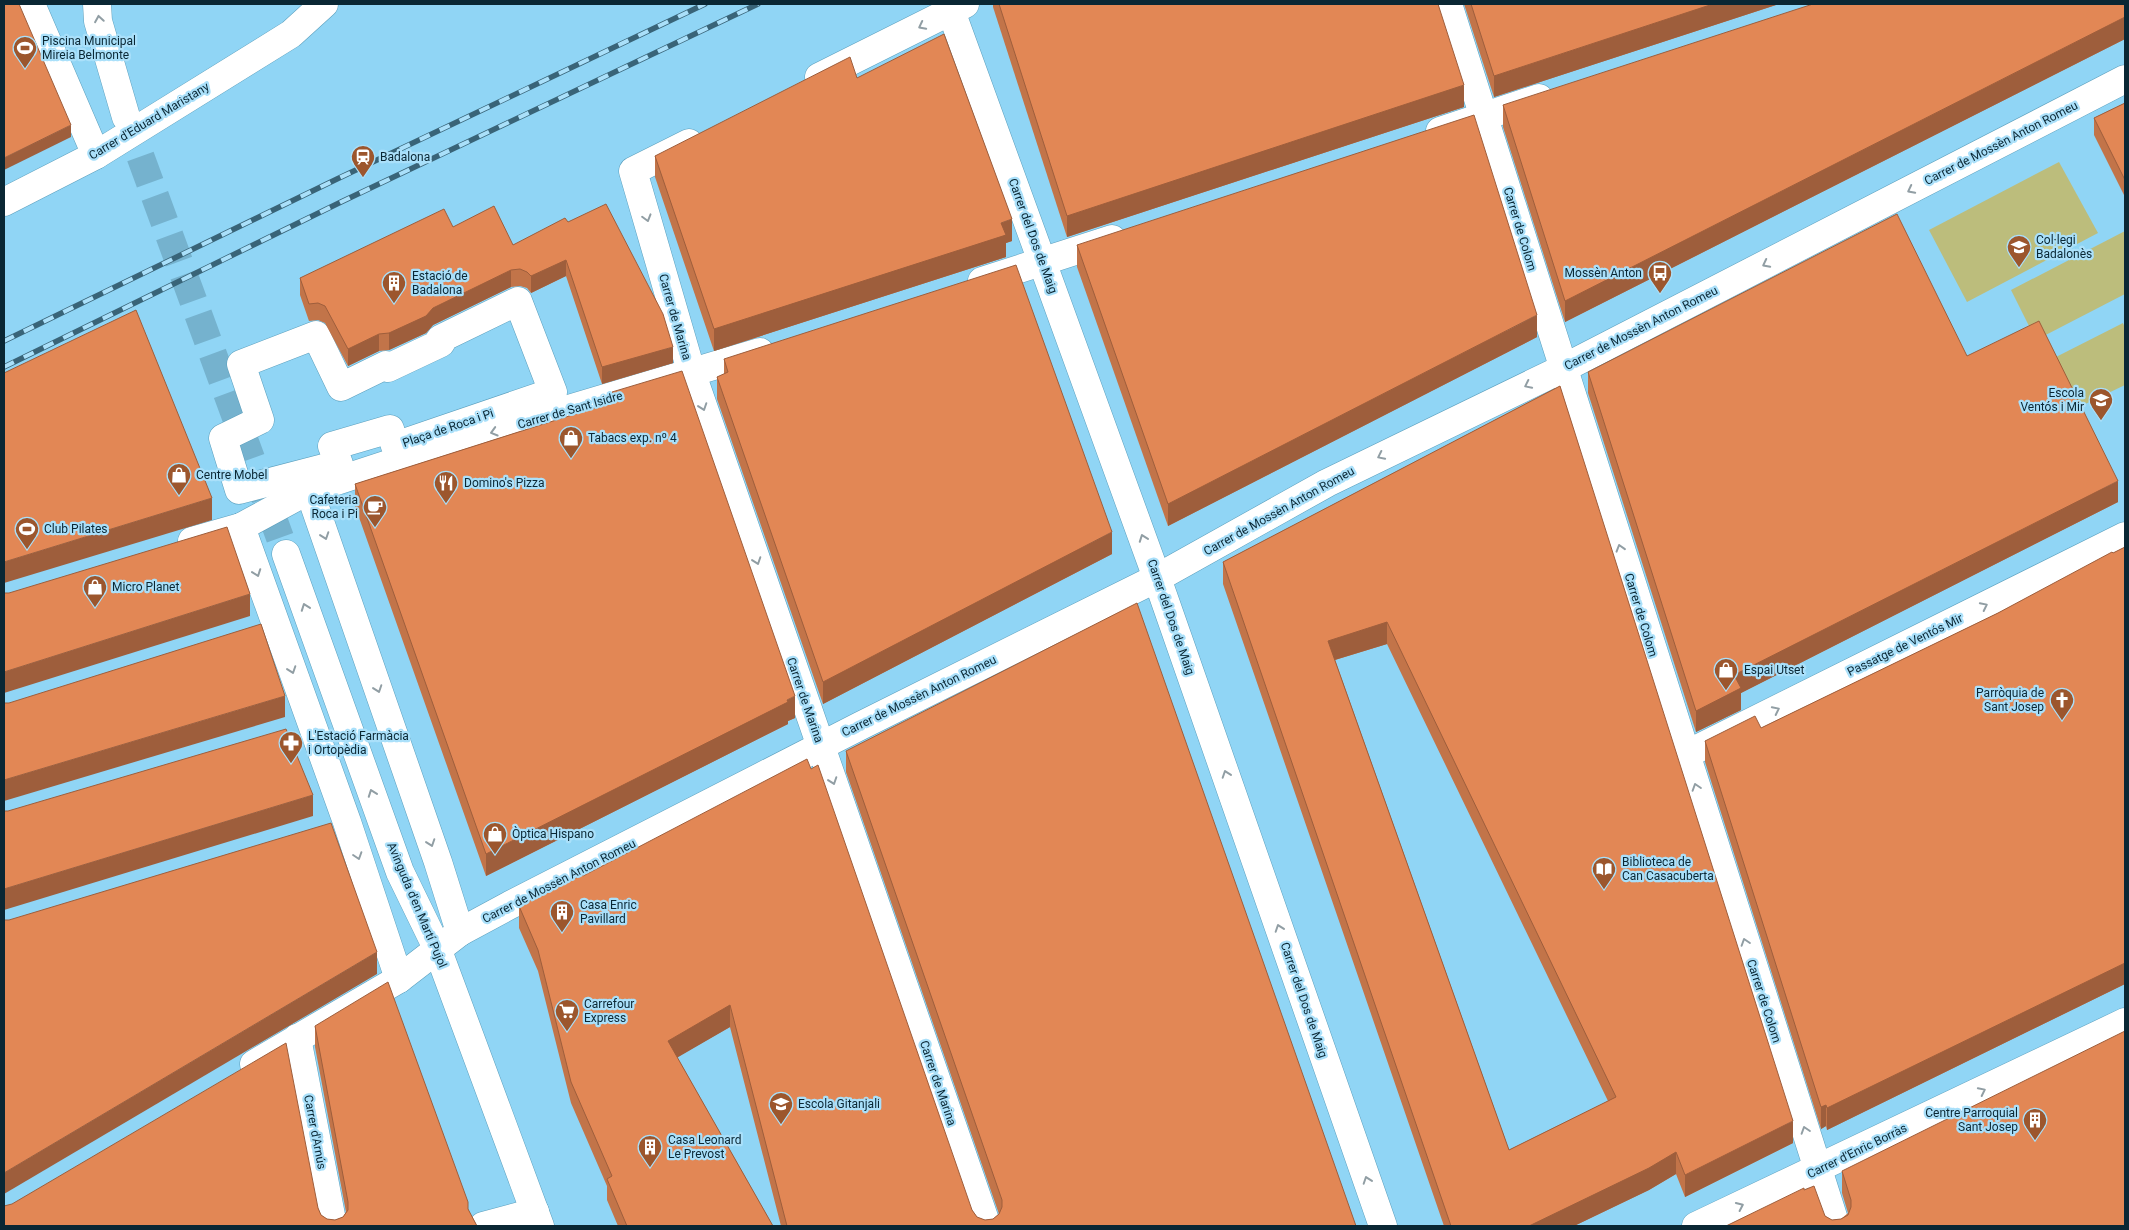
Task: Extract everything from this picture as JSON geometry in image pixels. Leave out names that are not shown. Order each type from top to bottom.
[{"type":"street","points":[[31,4],[96,154]]},
{"type":"street","points":[[97,4],[98,20],[126,117]]},
{"type":"street","name":"Carrer d'Eduard Maristany","points":[[4,202],[96,154],[291,34],[324,4]]},
{"type":"street","name":"Carrer de Colom","points":[[1448,4],[1836,1226]]},
{"type":"street","points":[[801,87],[958,7]]},
{"type":"street","name":"Carrer del Dos de Maig","points":[[958,7],[1042,262],[1157,578],[1383,1226]]},
{"type":"street","name":"Carrer de Mossèn Anton Romeu","points":[[230,1079],[399,978],[460,932],[821,746],[1157,578],[1327,483],[1564,368],[2125,79]]},
{"type":"street","points":[[1418,138],[1559,92]]},
{"type":"street","name":"Carrer de Marina","points":[[713,131],[633,171],[692,374],[987,1226]]},
{"type":"street","points":[[957,289],[1136,231]]},
{"type":"street","name":"Plaça de Roca i Pi","points":[[518,301],[553,392],[395,446],[390,429],[332,446],[339,464],[239,490],[223,438],[260,420],[240,364],[316,335],[341,387],[386,365],[388,368],[441,343],[440,339],[489,314],[518,301]]},
{"type":"street","name":"Carrer de Sant Isidre","points":[[169,549],[241,527],[309,490],[425,452],[692,374],[786,344]]},
{"type":"street","points":[[309,490],[438,862],[460,932]]},
{"type":"street","points":[[241,527],[276,624],[302,729],[337,825],[399,978]]},
{"type":"street","name":"Passatge de Ventós Mir","points":[[1685,755],[2125,536]]},
{"type":"street","name":"Avinguda d'en Martí Pujol","points":[[286,554],[400,872],[437,948],[537,1219]]},
{"type":"street","points":[[248,633],[276,624]]},
{"type":"street","name":"Carrer d'Enric Borràs","points":[[1696,1226],[1818,1170],[2125,1022]]},
{"type":"street","name":"Carrer d'Arnús","points":[[298,1038],[333,1226]]},
{"type":"street","points":[[483,1226],[537,1219]]},
{"type":"green space","points":[[2059,162],[2098,233],[1967,302],[1929,230]]},
{"type":"green space","points":[[2125,231],[2125,294],[2036,340],[2011,290]]},
{"type":"green space","points":[[2123,323],[2125,328],[2125,385],[2079,407],[2054,358]]},
{"type":"building","name":"Piscina Municipal Mireia Belmonte","points":[[4,4],[19,4],[71,125],[4,158]]},
{"type":"building","points":[[999,4],[1438,4],[1464,85],[1067,216]]},
{"type":"building","points":[[1471,4],[1713,4],[1494,76]]},
{"type":"building","points":[[1813,4],[2125,4],[2125,17],[1565,301],[1503,105]]},
{"type":"building","points":[[944,34],[1012,219],[1001,223],[1006,235],[714,329],[655,156],[850,57],[857,78]]},
{"type":"building","points":[[2125,103],[2125,180],[2094,118]]},
{"type":"building","points":[[1474,115],[1537,315],[1168,504],[1077,245]]},
{"type":"building","points":[[606,204],[663,314],[673,347],[602,367],[566,260],[531,276],[520,269],[511,270],[433,308],[426,316],[389,333],[379,334],[348,349],[325,306],[318,303],[309,304],[300,278],[444,209],[453,227],[494,206],[513,245],[565,218],[568,222]]},
{"type":"building","points":[[1897,214],[1967,356],[2039,321],[2118,481],[1734,675],[1741,688],[1696,711],[1588,372]]},
{"type":"building","points":[[1016,265],[1112,532],[823,682],[717,377],[728,372],[724,359]]},
{"type":"building","points":[[136,310],[212,498],[4,562],[4,373]]},
{"type":"building","points":[[682,371],[795,696],[787,700],[788,702],[486,854],[355,484],[616,401],[612,392]]},
{"type":"building","name":"Biblioteca de Can Casacuberta","points":[[1560,386],[1793,1121],[1685,1175],[1676,1152],[1649,1168],[1529,1226],[1451,1226],[1223,562]],"holes":[[[1387,622],[1616,1097],[1509,1150],[1328,641]]]},
{"type":"building","points":[[227,527],[250,594],[4,672],[4,593]]},
{"type":"building","points":[[2125,547],[2125,963],[1827,1108],[1826,1105],[1821,1107],[1705,741],[1755,716],[1761,728],[1998,613],[2112,552]]},
{"type":"building","points":[[1137,603],[1356,1226],[787,1226],[730,1005],[668,1041],[773,1226],[627,1226],[607,1179],[612,1176],[571,1082],[538,950],[519,906],[583,876],[807,759],[811,769],[818,765],[972,1210],[977,1217],[985,1220],[993,1219],[999,1214],[1002,1200],[846,751]]},
{"type":"building","points":[[261,624],[285,696],[4,780],[4,703]]},
{"type":"building","points":[[286,729],[313,795],[4,889],[4,811]]},
{"type":"building","points":[[331,823],[377,952],[4,1173],[4,920]]},
{"type":"building","points":[[388,982],[468,1202],[468,1209],[477,1226],[4,1226],[4,1206],[12,1204],[286,1043],[318,1208],[321,1215],[327,1219],[335,1220],[343,1217],[348,1210],[348,1202],[315,1026]]},
{"type":"building","name":"Centre Parroquial Sant Josep","points":[[2125,1031],[2125,1226],[1726,1226],[1804,1188],[1804,1190],[1814,1186],[1825,1216],[1832,1220],[1841,1219],[1848,1215],[1851,1207],[1851,1200],[1842,1171]]},
{"type":"tunnel","points":[[126,117],[286,554]]},
{"type":"railway","points":[[4,341],[337,179],[705,4]]},
{"type":"railway","points":[[4,367],[341,202],[758,4]]},
{"type":"place","name":"Piscina Municipal Mireia Belmonte","points":[[25,69]]},
{"type":"place","name":"Badalona","points":[[363,178]]},
{"type":"place","name":"Col·legi Badalonès","points":[[2019,268]]},
{"type":"place","name":"Mossèn Anton","points":[[1660,294]]},
{"type":"place","name":"Estació de Badalona","points":[[394,304]]},
{"type":"place","name":"Escola Ventós i Mir","points":[[2101,421]]},
{"type":"place","name":"Tabacs exp. nº 4","points":[[571,459]]},
{"type":"place","name":"Centre Mobel","points":[[179,496]]},
{"type":"place","name":"Domino's Pizza","points":[[446,504]]},
{"type":"place","name":"Cafeteria Roca i Pi","points":[[375,528]]},
{"type":"place","name":"Club Pilates","points":[[27,550]]},
{"type":"place","name":"Micro Planet","points":[[95,608]]},
{"type":"place","name":"Espai Utset","points":[[1726,691]]},
{"type":"place","name":"Parròquia de Sant Josep","points":[[2062,721]]},
{"type":"place","name":"L'Estació Farmàcia i Ortopèdia","points":[[291,764]]},
{"type":"place","name":"Òptica Hispano","points":[[495,855]]},
{"type":"place","name":"Biblioteca de Can Casacuberta","points":[[1604,890]]},
{"type":"place","name":"Casa Enric Pavillard","points":[[562,933]]},
{"type":"place","name":"Carrefour Express","points":[[567,1032]]},
{"type":"place","name":"Escola Gitanjali","points":[[781,1125]]},
{"type":"place","name":"Centre Parroquial Sant Josep","points":[[2035,1141]]},
{"type":"place","name":"Casa Leonard Le Prevost","points":[[650,1168]]}]
